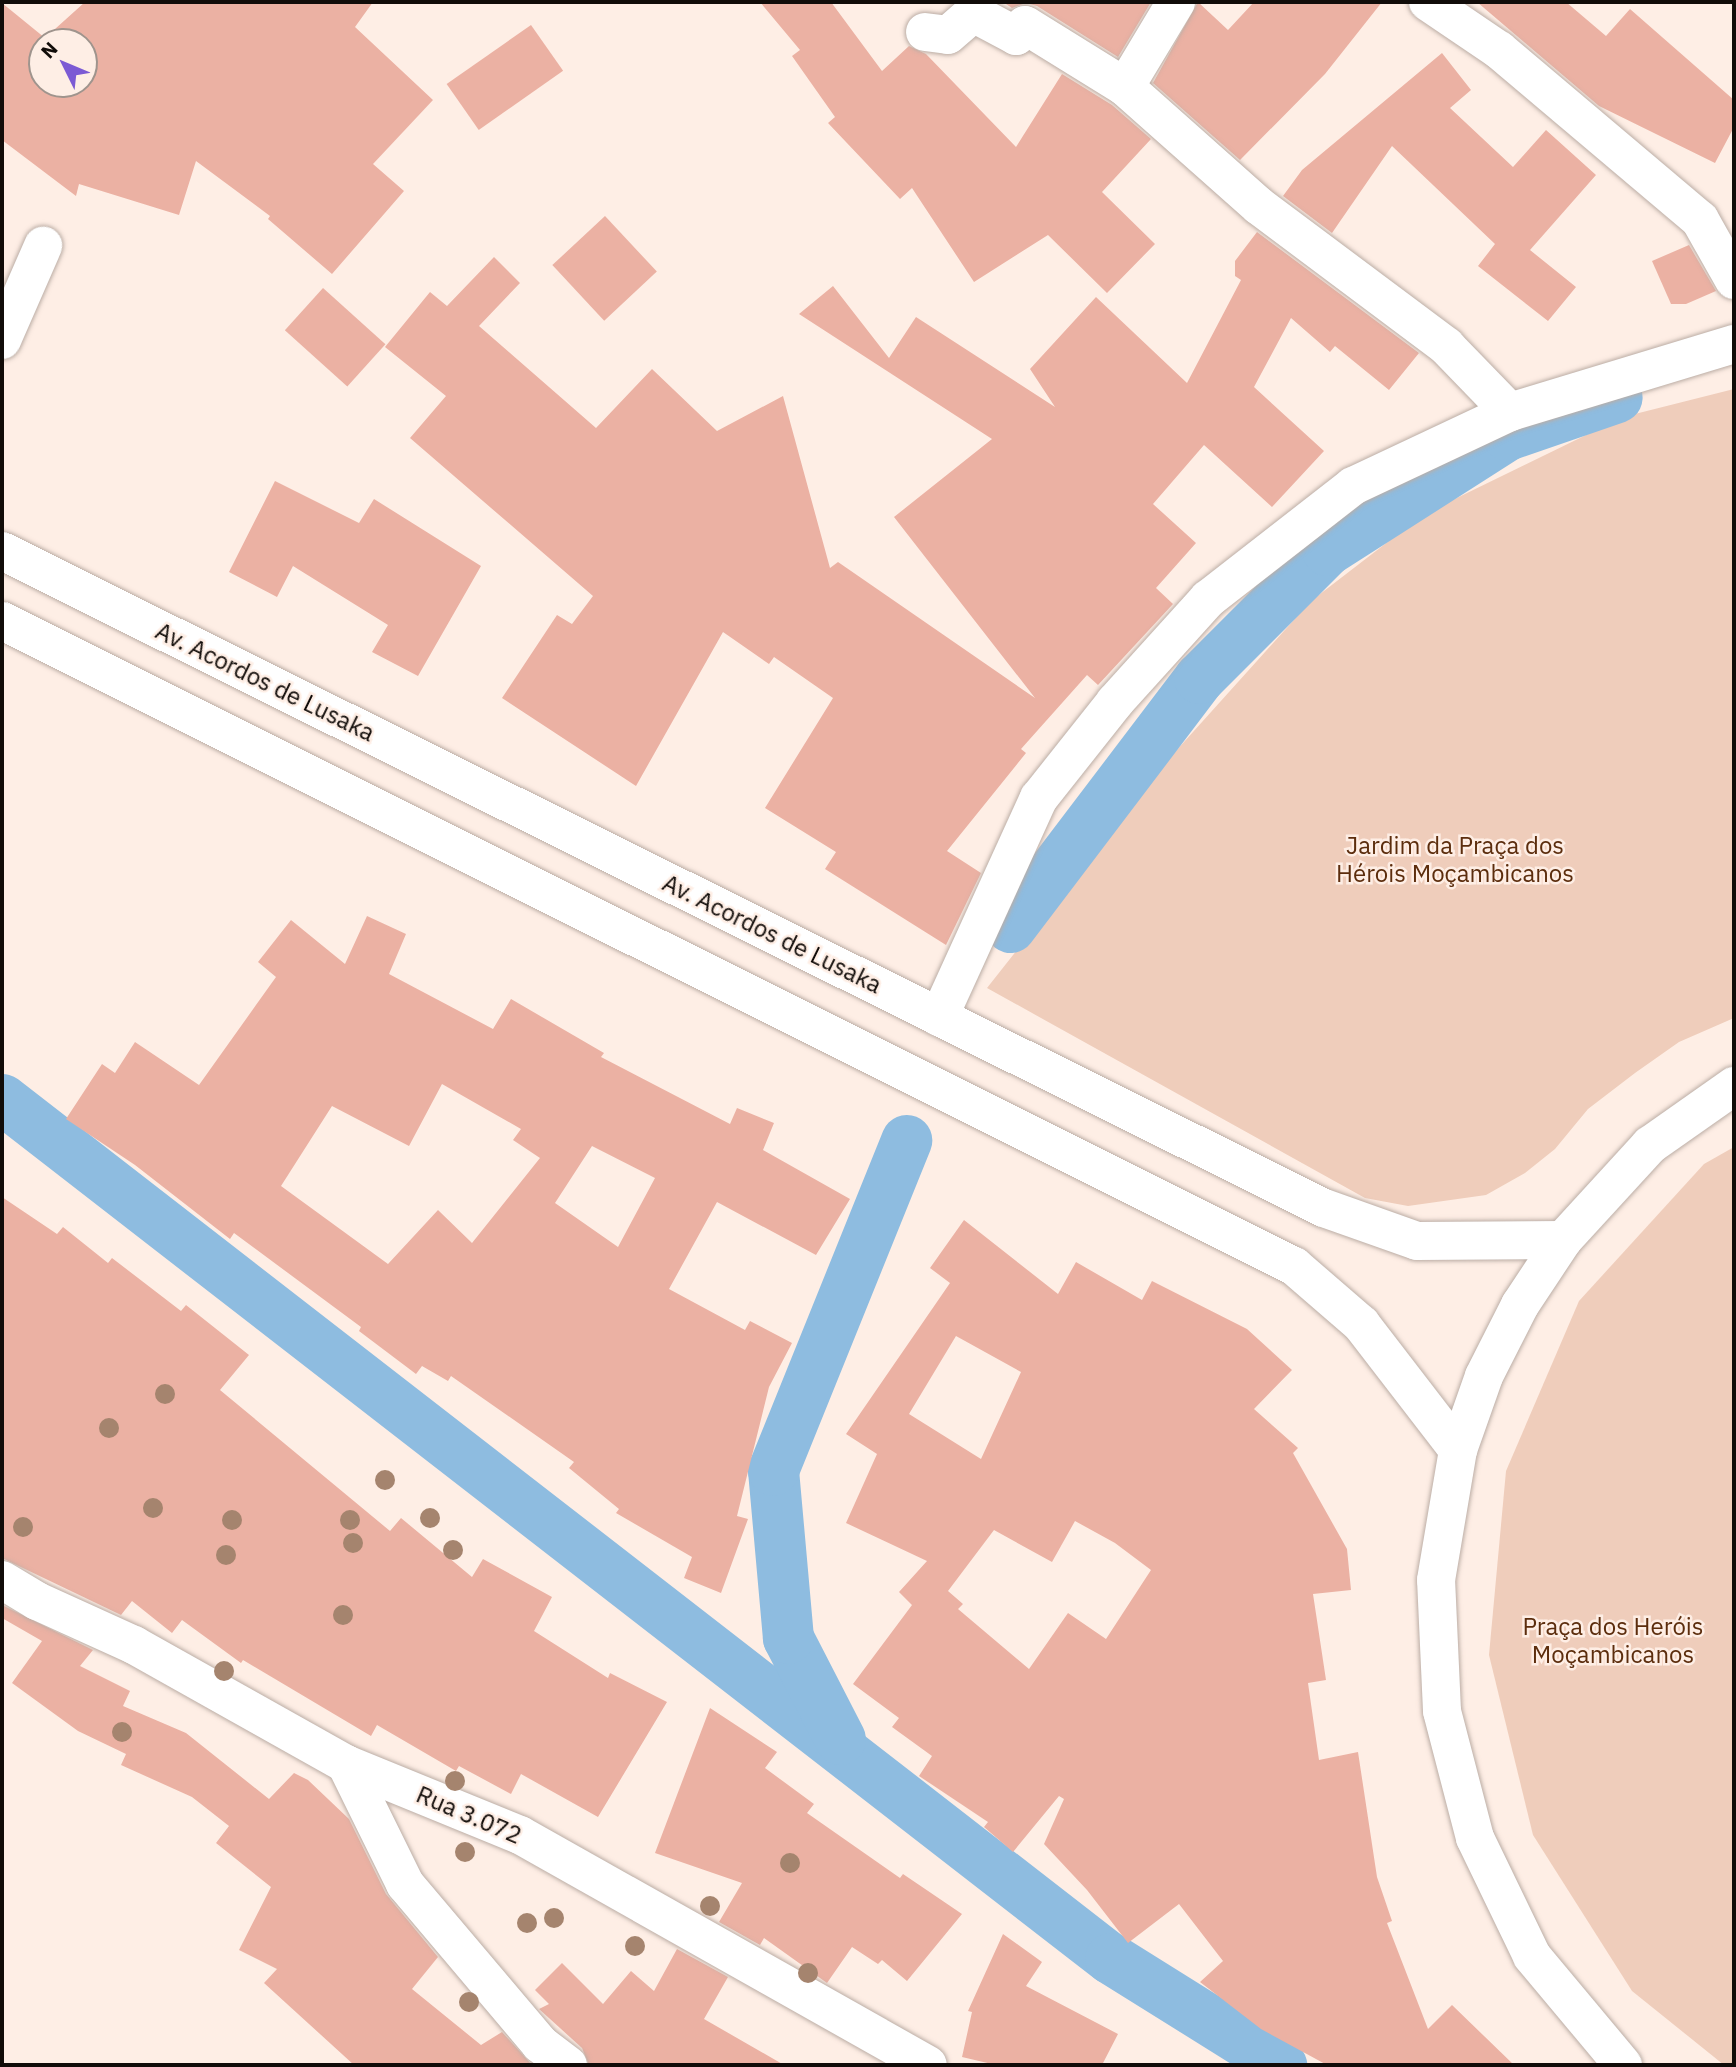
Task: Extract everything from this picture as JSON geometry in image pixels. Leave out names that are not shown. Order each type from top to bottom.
[{"type":"main road","points":[[1125,87],[1176,2]]},
{"type":"main road","points":[[1428,2],[1499,50],[1700,220],[1734,280]]},
{"type":"main road","points":[[925,32],[948,35],[973,13],[1016,36],[1025,25],[1125,87],[1259,206],[1446,346],[1510,412]]},
{"type":"main road","points":[[2,341],[44,246]]},
{"type":"main road","points":[[939,1017],[1039,798],[1115,702],[1208,599],[1353,486],[1510,412],[1734,344]]},
{"type":"main road","name":"Av. Acordos de Lusaka","points":[[2,551],[1324,1208],[1417,1241],[1563,1240]]},
{"type":"main road","points":[[2,621],[1294,1266],[1361,1324],[1458,1450]]},
{"type":"main road","points":[[1623,2065],[1532,1956],[1475,1838],[1441,1711],[1436,1580],[1458,1450],[1484,1376],[1514,1317],[1563,1240],[1650,1145],[1734,1086]]},
{"type":"main road","name":"Rua 3.072","points":[[2,1580],[37,1601],[134,1646],[346,1764],[520,1835],[928,2065]]},
{"type":"main road","points":[[346,1764],[405,1884],[540,2044],[568,2065]]},
{"type":"green space","name":"Jardim da Praça dos Hérois Moçambicanos","points":[[1734,389],[1734,1018],[1679,1042],[1635,1073],[1588,1109],[1555,1149],[1525,1173],[1486,1195],[1408,1206],[1365,1198],[987,988],[1166,762],[1311,601],[1424,514],[1623,417]]},
{"type":"green space","name":"Praça dos Heróis Moçambicanos","points":[[1734,1147],[1734,2065],[1724,2065],[1632,1991],[1533,1835],[1489,1655],[1506,1471],[1579,1301],[1704,1164]]},
{"type":"building","points":[[85,2],[373,2],[355,27],[433,100],[373,164],[404,191],[332,274],[268,219],[270,216],[196,161],[179,215],[79,184],[76,196],[2,140],[2,3],[33,28],[28,28],[28,98],[98,98],[98,28],[56,28]]},
{"type":"building","points":[[760,2],[831,2],[882,71],[909,46],[926,54],[1016,147],[1062,74],[1112,105],[1151,139],[1102,192],[1155,244],[1107,293],[1048,235],[974,282],[912,188],[900,199],[828,123],[835,117],[792,56],[800,50]]},
{"type":"building","points":[[1003,2],[1151,2],[1118,57],[1037,6],[1026,3],[1012,8]]},
{"type":"building","points":[[1198,2],[1228,30],[1254,2],[1382,2],[1325,74],[1240,160],[1153,83]]},
{"type":"building","points":[[1477,2],[1566,2],[1606,36],[1630,9],[1734,100],[1734,127],[1715,163],[1599,106]]},
{"type":"building","points":[[531,25],[563,71],[479,130],[447,84]]},
{"type":"building","points":[[1442,53],[1471,90],[1450,108],[1513,167],[1546,130],[1596,175],[1530,250],[1576,287],[1548,321],[1478,266],[1495,244],[1392,146],[1332,233],[1283,196],[1302,170]]},
{"type":"building","points":[[605,216],[657,272],[604,321],[552,265]]},
{"type":"building","points":[[1257,232],[1419,353],[1389,390],[1335,346],[1330,352],[1291,318],[1254,387],[1324,451],[1272,507],[1204,445],[1153,504],[1196,543],[1156,588],[1173,604],[1098,685],[1087,675],[1021,749],[1026,753],[947,851],[981,873],[946,945],[825,869],[836,852],[765,808],[833,698],[774,657],[769,664],[723,632],[636,786],[502,698],[557,615],[572,624],[593,596],[410,438],[446,396],[385,347],[430,292],[447,306],[494,257],[520,283],[479,326],[596,428],[652,369],[717,431],[783,396],[830,568],[838,562],[1035,698],[894,517],[992,439],[799,314],[833,286],[889,358],[916,317],[1055,407],[1030,369],[1096,297],[1187,383],[1241,280],[1235,276],[1235,261]]},
{"type":"building","points":[[1689,245],[1716,291],[1686,304],[1671,304],[1652,261]]},
{"type":"building","points":[[323,288],[385,344],[347,387],[285,330]]},
{"type":"building","points":[[275,481],[359,523],[374,499],[481,566],[418,676],[372,652],[388,625],[293,566],[277,597],[229,572]]},
{"type":"building","points":[[367,916],[406,934],[389,974],[493,1029],[511,999],[604,1053],[601,1057],[730,1124],[737,1108],[774,1123],[763,1150],[850,1199],[816,1255],[717,1202],[669,1289],[745,1330],[750,1321],[792,1343],[769,1387],[737,1516],[748,1519],[721,1593],[684,1578],[692,1557],[616,1513],[619,1509],[569,1468],[574,1462],[451,1376],[448,1381],[422,1366],[416,1374],[359,1331],[361,1327],[234,1233],[230,1239],[135,1165],[66,1119],[102,1064],[115,1073],[135,1042],[199,1085],[276,977],[258,962],[291,920],[345,964]],"holes":[[[442,1084],[521,1129],[513,1140],[540,1158],[472,1243],[438,1210],[388,1264],[281,1186],[332,1106],[409,1146]],[[592,1146],[655,1178],[618,1247],[555,1203]]]},
{"type":"building","points":[[2,1197],[57,1234],[63,1227],[108,1263],[112,1258],[181,1311],[186,1305],[249,1355],[220,1390],[390,1531],[401,1518],[472,1577],[483,1559],[552,1597],[534,1631],[608,1678],[610,1673],[667,1702],[598,1817],[521,1774],[511,1794],[459,1766],[456,1771],[377,1725],[371,1736],[243,1660],[241,1663],[182,1620],[172,1633],[132,1601],[121,1615],[2,1558]]},
{"type":"building","points":[[964,1220],[1058,1294],[1076,1262],[1142,1300],[1152,1281],[1247,1329],[1292,1370],[1254,1409],[1298,1448],[1293,1453],[1347,1549],[1351,1590],[1313,1594],[1326,1680],[1308,1683],[1319,1760],[1358,1752],[1377,1877],[1392,1921],[1387,1923],[1428,2029],[1452,2005],[1514,2065],[1327,2065],[1261,2029],[1200,1982],[1223,1961],[1179,1904],[1128,1943],[1087,1890],[1044,1844],[1064,1799],[1059,1796],[1013,1852],[984,1827],[988,1822],[919,1776],[932,1756],[892,1727],[899,1718],[853,1684],[912,1605],[899,1592],[927,1561],[846,1523],[877,1454],[846,1434],[950,1283],[930,1268]],"holes":[[[956,1336],[1021,1372],[981,1459],[909,1414]],[[1075,1521],[1115,1543],[1151,1570],[1106,1639],[1068,1613],[1029,1669],[958,1609],[963,1604],[948,1591],[994,1530],[1052,1562]]]},
{"type":"building","points":[[2,1605],[93,1650],[80,1666],[130,1691],[123,1706],[186,1733],[269,1799],[294,1773],[308,1780],[349,1819],[386,1894],[438,1957],[412,1989],[481,2045],[502,2032],[532,2065],[354,2065],[264,1983],[277,1969],[239,1950],[271,1887],[216,1843],[229,1826],[192,1797],[121,1765],[126,1754],[78,1731],[12,1683],[42,1641],[2,1618]]},
{"type":"building","points":[[710,1708],[777,1752],[765,1768],[814,1804],[807,1813],[900,1878],[903,1874],[962,1914],[907,1981],[882,1960],[878,1964],[852,1947],[827,1983],[764,1938],[760,1945],[719,1922],[742,1883],[655,1853]]},
{"type":"building","points":[[1003,1934],[1042,1962],[1026,1986],[1118,2034],[1102,2065],[996,2065],[962,2057],[972,2012],[968,2011]]},
{"type":"building","points":[[677,1949],[728,1977],[704,2019],[784,2065],[589,2065],[582,2048],[539,2009],[549,2004],[535,1990],[562,1963],[603,2004],[631,1971],[654,1991]]},
{"type":"waterway","points":[[1010,927],[1199,678],[1327,550],[1507,435],[1617,397]]},
{"type":"waterway","points":[[2,1099],[1110,1958],[1281,2065]]},
{"type":"waterway","points":[[840,1739],[788,1638],[773,1470],[906,1140]]}]
